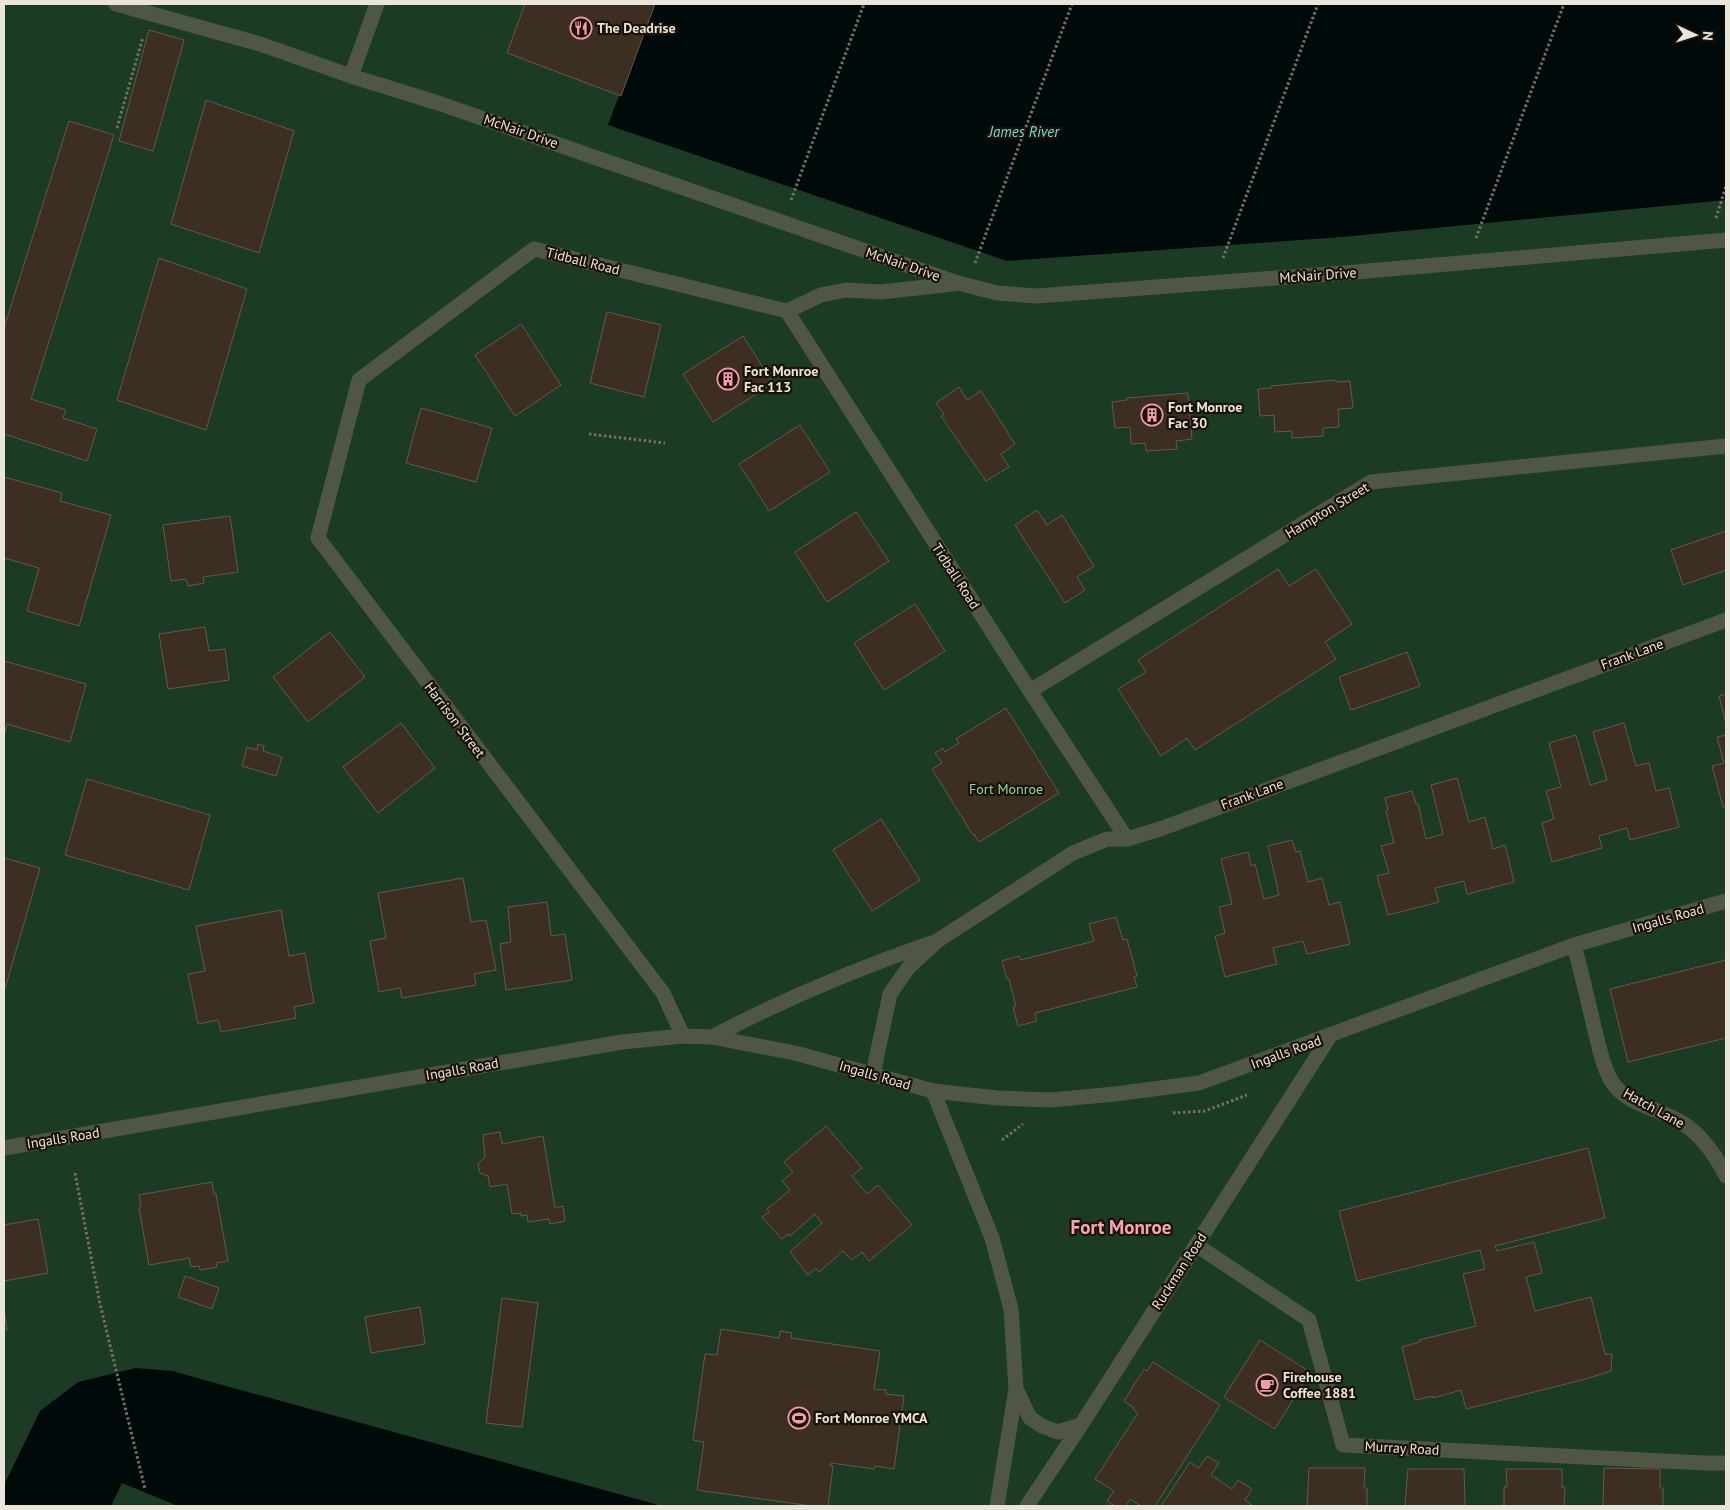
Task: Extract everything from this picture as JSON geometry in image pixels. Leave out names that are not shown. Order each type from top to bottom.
[{"type":"street","name":"McNair Drive","points":[[116,4],[260,44],[351,76],[438,102],[958,283],[997,293],[1037,296],[1356,272],[1726,240]]},
{"type":"street","points":[[351,76],[377,4]]},
{"type":"street","name":"Tidball Road","points":[[359,380],[534,249],[787,310],[1030,691],[1127,839]]},
{"type":"street","points":[[787,310],[821,295],[846,290],[881,292],[958,283]]},
{"type":"street","name":"Harrison Street","points":[[359,380],[318,538],[663,994],[683,1036]]},
{"type":"street","name":"Hampton Street","points":[[1030,691],[1371,482],[1726,446]]},
{"type":"street","name":"Frank Lane","points":[[873,1074],[890,994],[908,968],[938,941],[1073,853],[1107,839],[1127,839],[1160,829],[1726,620]]},
{"type":"street","name":"Ingalls Road","points":[[4,1148],[622,1042],[683,1036],[712,1037],[795,1053],[933,1091],[997,1098],[1052,1100],[1199,1083],[1574,945],[1726,901]]},
{"type":"street","points":[[712,1037],[765,1009],[882,960],[938,941]]},
{"type":"street","name":"Hatch Lane","points":[[1574,945],[1601,1057],[1612,1082],[1620,1091],[1637,1103],[1677,1120],[1698,1133],[1719,1161],[1726,1176]]},
{"type":"street","name":"Ruckman Road","points":[[1027,1506],[1330,1036]]},
{"type":"street","points":[[933,1091],[992,1238],[1011,1309],[1016,1389],[997,1506]]},
{"type":"street","name":"Murray Road","points":[[1196,1245],[1309,1320],[1343,1444],[1704,1464],[1726,1463]]},
{"type":"street","points":[[1016,1389],[1030,1418],[1042,1426],[1058,1432],[1081,1425]]},
{"type":"path","points":[[791,201],[864,4]]},
{"type":"path","points":[[975,264],[1072,4]]},
{"type":"path","points":[[1222,261],[1318,4]]},
{"type":"path","points":[[1475,241],[1564,4]]},
{"type":"path","points":[[117,128],[142,37]]},
{"type":"path","points":[[1715,221],[1726,186]]},
{"type":"path","points":[[589,434],[665,443]]},
{"type":"path","points":[[74,1173],[100,1304],[145,1489]]},
{"type":"green space","name":"Fort Monroe","points":[[4,4],[1726,4],[1726,1506],[4,1506]]},
{"type":"water","name":"James River","points":[[653,4],[1726,4],[1726,200],[1342,237],[1007,261],[608,125]]},
{"type":"water","points":[[136,1368],[172,1371],[662,1506],[178,1506],[122,1483],[111,1506],[4,1506],[4,1485],[40,1411],[78,1382]]},
{"type":"building","name":"The Deadrise","points":[[525,4],[655,4],[621,96],[507,53]]},
{"type":"building","points":[[149,30],[184,40],[153,151],[119,141]]},
{"type":"building","points":[[206,100],[294,131],[259,253],[171,224]]},
{"type":"building","points":[[69,121],[114,135],[31,399],[66,410],[63,418],[97,429],[87,461],[4,434],[4,328]]},
{"type":"building","points":[[159,258],[247,289],[206,430],[117,400]]},
{"type":"building","points":[[607,312],[661,325],[644,397],[590,383]]},
{"type":"building","points":[[521,324],[561,385],[515,416],[475,355]]},
{"type":"building","name":"Fort Monroe Fac 113","points":[[743,336],[773,383],[713,422],[683,374]]},
{"type":"building","points":[[1336,380],[1336,382],[1350,381],[1353,408],[1338,409],[1339,427],[1323,428],[1323,436],[1292,438],[1292,431],[1275,432],[1274,415],[1260,416],[1258,389]]},
{"type":"building","points":[[959,387],[967,400],[981,391],[1015,444],[1001,454],[1009,467],[986,481],[941,416],[944,414],[936,403]]},
{"type":"building","name":"Fort Monroe Fac 30","points":[[1188,393],[1192,439],[1176,441],[1177,449],[1146,451],[1145,443],[1131,444],[1130,427],[1115,428],[1112,402],[1127,400],[1127,398]]},
{"type":"building","points":[[421,408],[492,428],[476,482],[406,463]]},
{"type":"building","points":[[800,425],[830,472],[769,511],[739,464]]},
{"type":"building","points":[[4,477],[62,493],[60,501],[111,515],[79,626],[27,611],[39,568],[4,558]]},
{"type":"building","points":[[1037,510],[1047,525],[1062,515],[1094,566],[1077,577],[1085,590],[1065,603],[1015,525]]},
{"type":"building","points":[[856,512],[889,561],[827,602],[795,552]]},
{"type":"building","points":[[230,516],[238,572],[203,577],[204,583],[188,586],[186,579],[171,581],[163,525]]},
{"type":"building","points":[[1726,531],[1726,570],[1683,585],[1671,550]]},
{"type":"building","points":[[1278,569],[1289,586],[1316,569],[1352,624],[1325,642],[1336,659],[1195,750],[1187,738],[1161,756],[1118,689],[1146,672],[1138,660]]},
{"type":"building","points":[[915,604],[945,651],[884,690],[854,643]]},
{"type":"building","points":[[205,627],[209,651],[225,649],[229,680],[168,689],[159,634]]},
{"type":"building","points":[[330,632],[365,677],[308,722],[273,677]]},
{"type":"building","points":[[1407,652],[1420,686],[1351,710],[1339,677]]},
{"type":"building","points":[[4,661],[86,684],[70,742],[7,724],[4,735]]},
{"type":"building","points":[[1726,694],[1726,723],[1719,696]]},
{"type":"building","points":[[1006,708],[1059,793],[979,842],[932,769],[942,763],[935,753],[943,748],[945,752],[959,743],[956,739]]},
{"type":"building","points":[[401,723],[435,768],[378,813],[343,767]]},
{"type":"building","points":[[1624,723],[1636,766],[1649,763],[1656,791],[1669,788],[1679,827],[1630,840],[1627,828],[1599,836],[1602,848],[1552,862],[1542,823],[1554,819],[1546,791],[1561,787],[1549,743],[1576,735],[1590,785],[1607,780],[1593,732]]},
{"type":"building","points":[[1726,735],[1726,806],[1723,807],[1712,766],[1724,763],[1717,737]]},
{"type":"building","points":[[258,744],[264,746],[263,751],[282,757],[276,776],[242,766],[247,747],[257,750]]},
{"type":"building","points":[[1457,778],[1469,822],[1485,817],[1493,849],[1505,845],[1514,882],[1467,894],[1464,881],[1435,888],[1439,902],[1388,915],[1377,876],[1389,873],[1381,846],[1394,843],[1386,811],[1388,810],[1385,798],[1412,791],[1416,804],[1418,804],[1426,839],[1443,834],[1431,785]]},
{"type":"building","points":[[87,779],[210,815],[189,890],[65,855]]},
{"type":"building","points":[[881,819],[920,880],[872,911],[833,850]]},
{"type":"building","points":[[1292,840],[1296,852],[1300,851],[1308,882],[1322,878],[1329,905],[1340,902],[1350,944],[1307,954],[1303,941],[1273,948],[1277,964],[1225,977],[1215,936],[1225,933],[1219,907],[1232,904],[1221,859],[1248,852],[1251,866],[1255,864],[1264,899],[1279,895],[1268,846]]},
{"type":"building","points":[[4,858],[40,868],[4,992]]},
{"type":"building","points":[[463,878],[471,922],[486,920],[496,970],[474,974],[476,985],[402,998],[400,988],[379,992],[370,941],[386,938],[378,893]]},
{"type":"building","points":[[547,902],[551,936],[565,934],[572,980],[506,990],[500,944],[511,942],[508,907]]},
{"type":"building","points":[[281,910],[289,956],[305,953],[314,1003],[294,1007],[296,1018],[221,1032],[218,1020],[198,1024],[188,974],[205,971],[196,926]]},
{"type":"building","points":[[1116,917],[1123,940],[1127,939],[1137,976],[1134,977],[1137,987],[1035,1013],[1037,1021],[1018,1026],[1013,1007],[1016,1006],[1002,961],[1019,956],[1021,960],[1094,941],[1089,924]]},
{"type":"building","points":[[1726,960],[1726,1038],[1628,1062],[1610,989]]},
{"type":"building","points":[[826,1126],[862,1168],[852,1176],[867,1194],[878,1185],[912,1225],[869,1261],[862,1252],[852,1260],[843,1251],[819,1272],[816,1268],[808,1275],[790,1252],[822,1223],[815,1214],[790,1236],[788,1234],[782,1239],[762,1217],[769,1212],[767,1209],[790,1190],[782,1181],[793,1172],[784,1162]]},
{"type":"building","points":[[500,1132],[502,1144],[543,1136],[555,1208],[563,1206],[565,1221],[550,1224],[549,1219],[528,1222],[527,1215],[521,1216],[521,1213],[512,1214],[507,1184],[490,1187],[488,1176],[480,1173],[478,1164],[485,1157],[483,1135]]},
{"type":"building","points":[[1588,1148],[1605,1218],[1495,1246],[1497,1251],[1534,1242],[1542,1273],[1526,1277],[1535,1311],[1591,1297],[1605,1354],[1612,1354],[1611,1371],[1466,1409],[1461,1390],[1433,1398],[1433,1396],[1415,1400],[1402,1347],[1420,1342],[1419,1340],[1476,1326],[1463,1274],[1485,1269],[1480,1250],[1357,1281],[1339,1211]]},
{"type":"building","points":[[212,1182],[214,1194],[216,1194],[228,1261],[216,1263],[217,1267],[200,1270],[199,1266],[191,1267],[189,1258],[149,1265],[139,1208],[141,1207],[139,1195]]},
{"type":"building","points":[[38,1219],[48,1273],[4,1281],[4,1225]]},
{"type":"building","points":[[185,1276],[219,1288],[212,1309],[178,1297]]},
{"type":"building","points":[[502,1298],[538,1303],[522,1427],[486,1423]]},
{"type":"building","points":[[420,1307],[425,1344],[371,1353],[365,1317]]},
{"type":"building","points":[[4,1310],[7,1330],[4,1330]]},
{"type":"building","name":"Fort Monroe YMCA","points":[[721,1329],[779,1338],[780,1331],[792,1333],[791,1338],[880,1351],[874,1389],[886,1390],[886,1394],[904,1396],[894,1469],[875,1466],[874,1469],[831,1463],[830,1466],[833,1466],[828,1506],[812,1506],[697,1490],[704,1442],[693,1440],[705,1354],[717,1355]]},
{"type":"building","name":"Firehouse Coffee 1881","points":[[1260,1340],[1310,1372],[1275,1429],[1224,1397]]},
{"type":"building","points":[[1153,1362],[1220,1405],[1155,1506],[1141,1506],[1130,1499],[1126,1506],[1115,1506],[1107,1501],[1114,1491],[1095,1479],[1138,1413],[1124,1401],[1144,1369],[1147,1371]]},
{"type":"building","points":[[1207,1456],[1219,1463],[1211,1475],[1232,1489],[1238,1480],[1252,1489],[1245,1500],[1253,1506],[1161,1506],[1190,1462],[1199,1468]]},
{"type":"building","points":[[1309,1468],[1365,1468],[1364,1488],[1367,1488],[1367,1506],[1307,1506]]},
{"type":"building","points":[[1604,1468],[1660,1469],[1660,1488],[1663,1488],[1663,1506],[1603,1506]]},
{"type":"building","points":[[1408,1469],[1464,1469],[1465,1506],[1405,1506]]},
{"type":"building","points":[[1506,1469],[1562,1469],[1562,1487],[1565,1487],[1564,1506],[1504,1506],[1504,1487],[1507,1487]]},
{"type":"place","name":"The Deadrise","points":[[581,28]]},
{"type":"place","name":"Fort Monroe Fac 113","points":[[728,379]]},
{"type":"place","name":"Fort Monroe Fac 30","points":[[1152,415]]},
{"type":"place","name":"Firehouse Coffee 1881","points":[[1267,1385]]},
{"type":"place","name":"Fort Monroe YMCA","points":[[799,1418]]},
{"type":"district","name":"Fort Monroe","points":[[1121,1227]]}]
